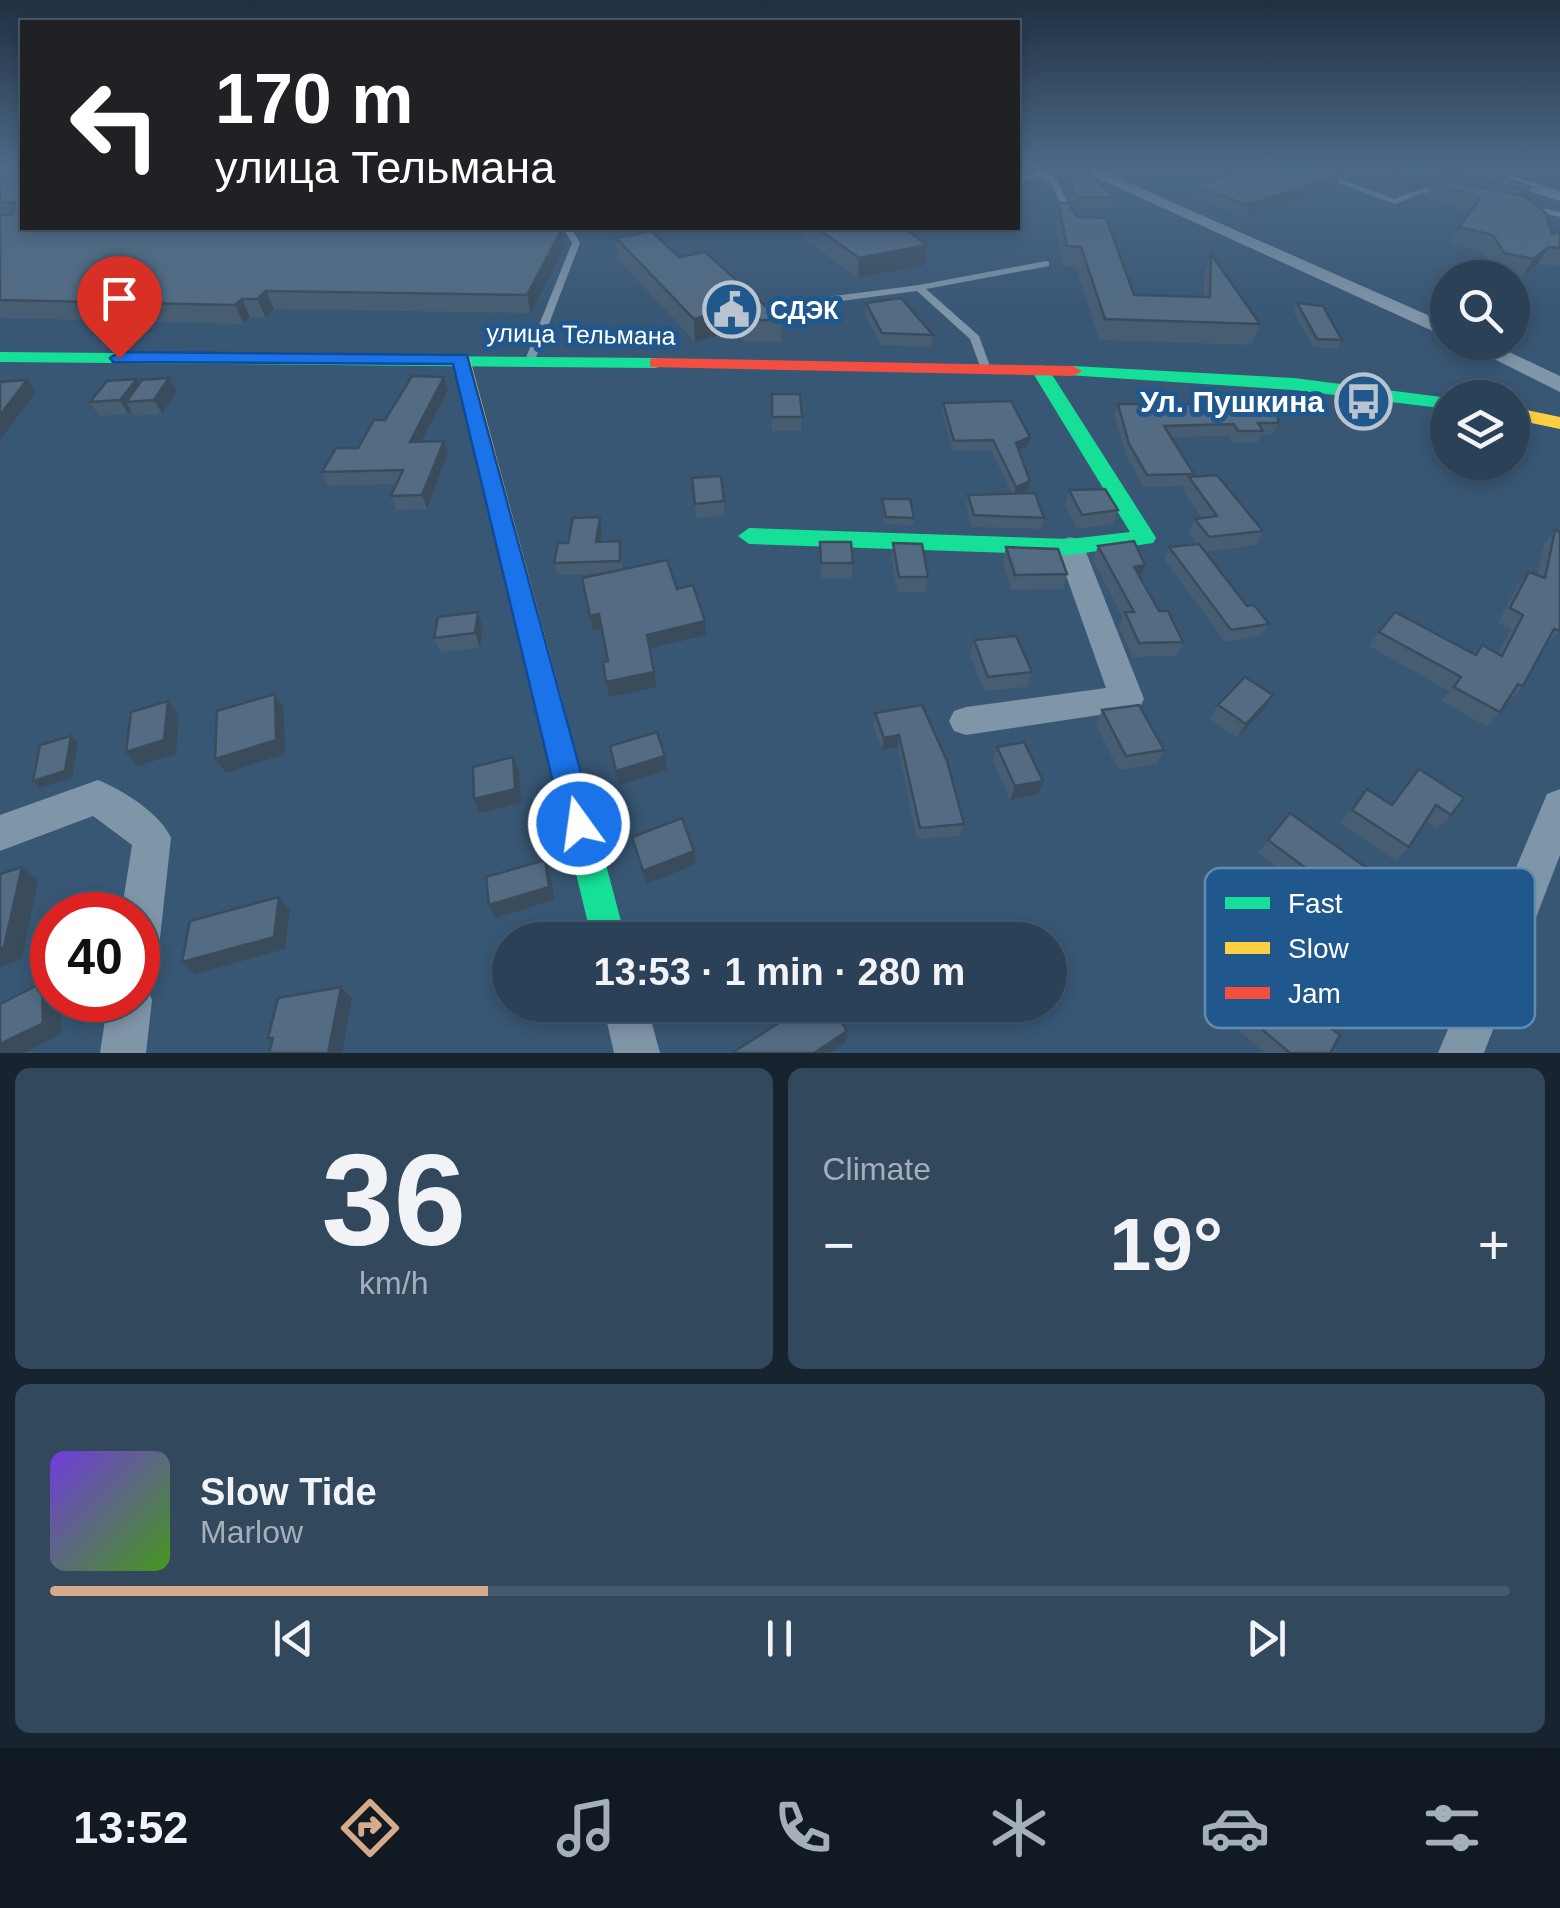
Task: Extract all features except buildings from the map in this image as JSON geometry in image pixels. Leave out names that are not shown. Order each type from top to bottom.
[{"type":"main road","name":"улица Тельмана","points":[[0,357],[461,359],[1040,370],[1319,385],[1430,400]]},
{"type":"main road","points":[[461,359],[604,922]]},
{"type":"main road","points":[[749,536],[1070,547],[1145,538],[1040,370]]},
{"type":"main road","points":[[1530,417],[1560,422]]},
{"type":"street","points":[[1187,216],[1430,324]]},
{"type":"street","points":[[1508,360],[1560,385]]},
{"type":"street","points":[[966,721],[1127,698],[1070,547]]},
{"type":"street","points":[[0,833],[98,798],[152,838],[145,892]]},
{"type":"street","points":[[1535,868],[1560,806]]},
{"type":"street","points":[[124,1053],[128,1022]]},
{"type":"street","points":[[630,1022],[638,1053]]},
{"type":"street","points":[[1461,1053],[1471,1028]]},
{"type":"lane","points":[[1070,216],[1076,230]]},
{"type":"lane","points":[[530,360],[576,243],[568,230]]},
{"type":"lane","points":[[764,308],[919,288],[1046,264]]},
{"type":"lane","points":[[919,288],[975,338],[986,369]]},
{"type":"traffic: fast","points":[[0,357],[656,363]]},
{"type":"traffic: fast","points":[[749,536],[1070,547],[1145,538],[1040,370]]},
{"type":"traffic: fast","points":[[1073,371],[1294,384],[1430,401]]},
{"type":"traffic: fast","points":[[549,703],[604,922]]},
{"type":"traffic: slow","points":[[461,359],[549,703]]},
{"type":"traffic: slow","points":[[1530,417],[1560,423]]},
{"type":"traffic: jam","points":[[656,363],[1073,371]]},
{"type":"place","name":"СДЭК","points":[[731,310]]},
{"type":"place","name":"Ул. Пушкина","points":[[1363,401]]},
{"type":"route","points":[[119,358],[461,359],[579,824]]}]
